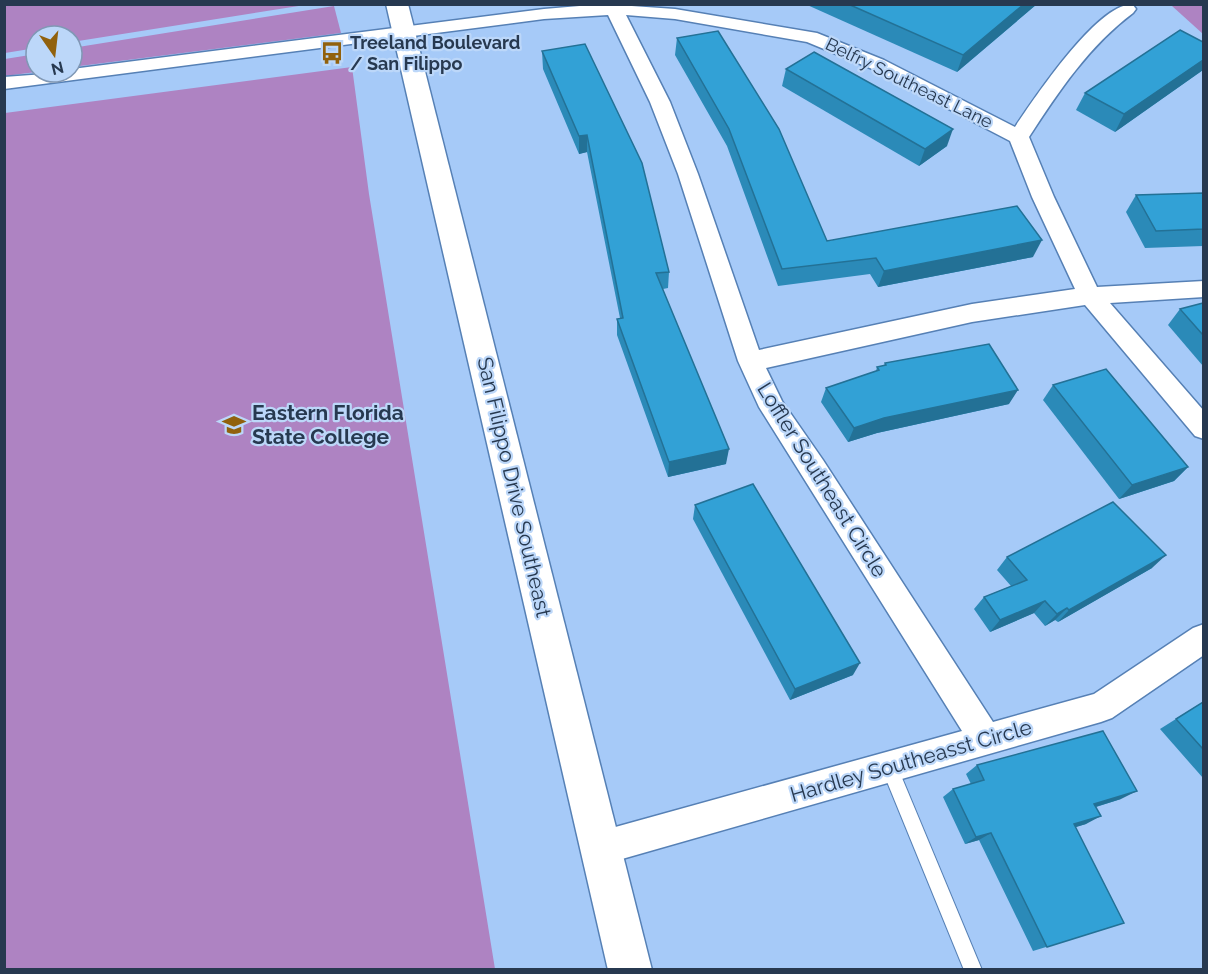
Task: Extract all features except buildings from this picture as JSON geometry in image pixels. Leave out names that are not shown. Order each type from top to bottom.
[{"type":"street","name":"San Filippo Drive Southeast","points":[[396,4],[630,969]]},
{"type":"street","points":[[1115,4],[1126,9],[1105,24],[1040,104],[1019,137],[1043,197],[1089,294],[1203,429]]},
{"type":"street","name":"Belfry Southeast Lane","points":[[4,83],[614,7],[675,14],[811,37],[877,64],[1019,137]]},
{"type":"street","name":"Loffler Southeast Circle","points":[[614,7],[660,102],[680,154],[750,361],[772,407],[814,468],[985,740]]},
{"type":"street","points":[[750,361],[783,357],[971,313],[1089,294],[1203,289]]},
{"type":"street","name":"Hardley Southeasst Circle","points":[[601,848],[1101,707],[1203,638]]},
{"type":"lane","points":[[889,767],[973,969]]},
{"type":"shaded area","points":[[5,4],[305,5],[84,40],[84,24],[24,24],[24,50],[5,53]]},
{"type":"shaded area","points":[[1173,4],[1203,5],[1203,34],[1172,6]]},
{"type":"shaded area","points":[[334,6],[341,33],[84,65],[84,46]]},
{"type":"shaded area","points":[[24,56],[24,74],[5,76],[5,59]]},
{"type":"shaded area","name":"Eastern Florida State College","points":[[352,67],[369,194],[495,969],[5,969],[5,113]]},
{"type":"place","name":"Treeland Boulevard / San Filippo","points":[[332,53]]},
{"type":"place","name":"Eastern Florida State College","points":[[234,425]]}]
